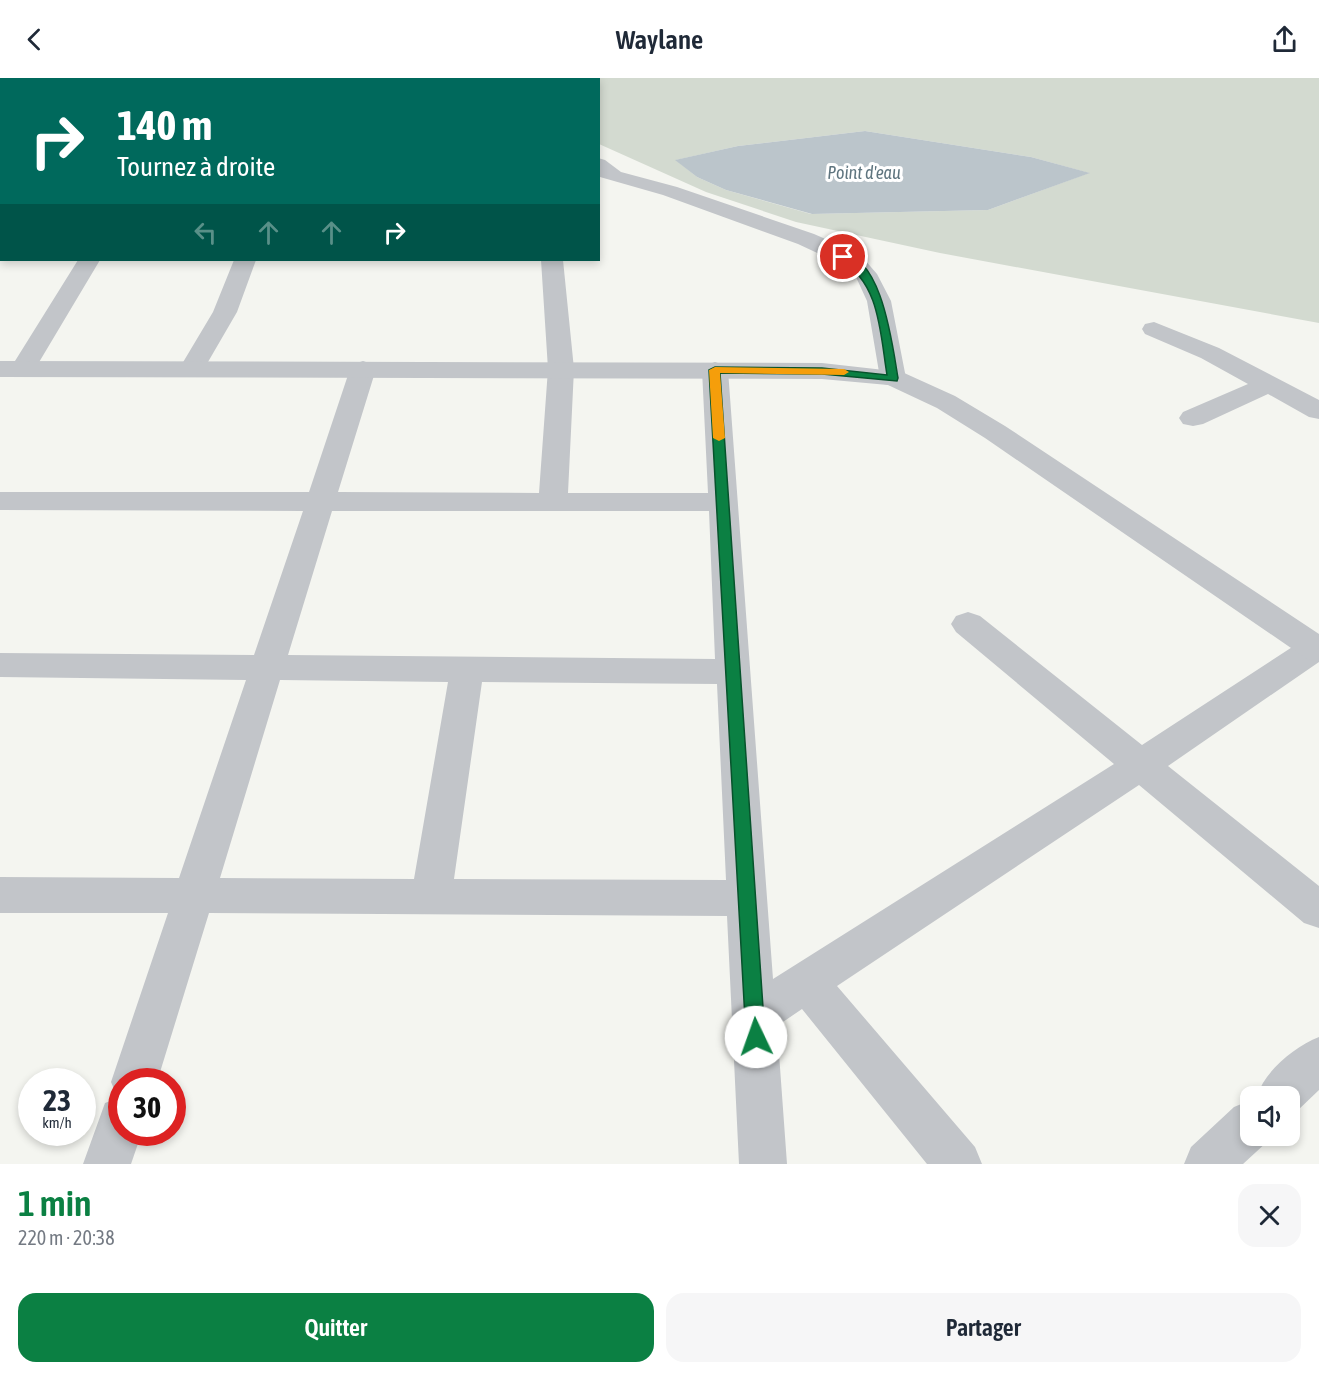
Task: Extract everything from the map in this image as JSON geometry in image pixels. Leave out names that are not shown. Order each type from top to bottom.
[{"type":"street","points":[[600,166],[614,176],[670,191],[806,239],[858,265],[874,289],[881,312],[893,378]]},
{"type":"street","points":[[11,369],[88,261]]},
{"type":"street","points":[[192,369],[225,312],[245,261]]},
{"type":"street","points":[[552,261],[561,369],[553,502]]},
{"type":"street","points":[[1154,328],[1183,340],[1319,411]]},
{"type":"street","points":[[11,369],[822,371],[893,378],[952,405],[995,432],[1317,649],[754,1016]]},
{"type":"street","points":[[138,1068],[363,369]]},
{"type":"street","points":[[715,370],[763,1164]]},
{"type":"street","points":[[1193,418],[1269,384]]},
{"type":"street","points":[[0,501],[723,502]]},
{"type":"street","points":[[968,624],[1319,910]]},
{"type":"street","points":[[0,665],[733,672]]},
{"type":"street","points":[[431,897],[467,669]]},
{"type":"street","points":[[0,895],[747,898]]},
{"type":"street","points":[[807,982],[958,1164]]},
{"type":"street","points":[[1291,1086],[1319,1059]]},
{"type":"street","points":[[1208,1164],[1240,1134]]},
{"type":"street","points":[[107,1164],[113,1146]]},
{"type":"shaded area","points":[[600,78],[1319,78],[1319,323],[940,253],[796,222],[706,192],[600,144]],"holes":[[[865,131],[1031,157],[1089,173],[988,210],[811,214],[726,190],[697,177],[676,160],[738,146]]]},
{"type":"water","name":"Point d'eau","points":[[865,131],[1031,157],[1090,173],[988,210],[812,214],[726,190],[697,177],[675,160],[738,146]]},
{"type":"slow traffic","points":[[719,438],[715,370],[844,372]]},
{"type":"route","points":[[756,1037],[715,370],[822,371],[861,373],[893,378],[881,312],[874,289],[858,265],[843,257]]}]
